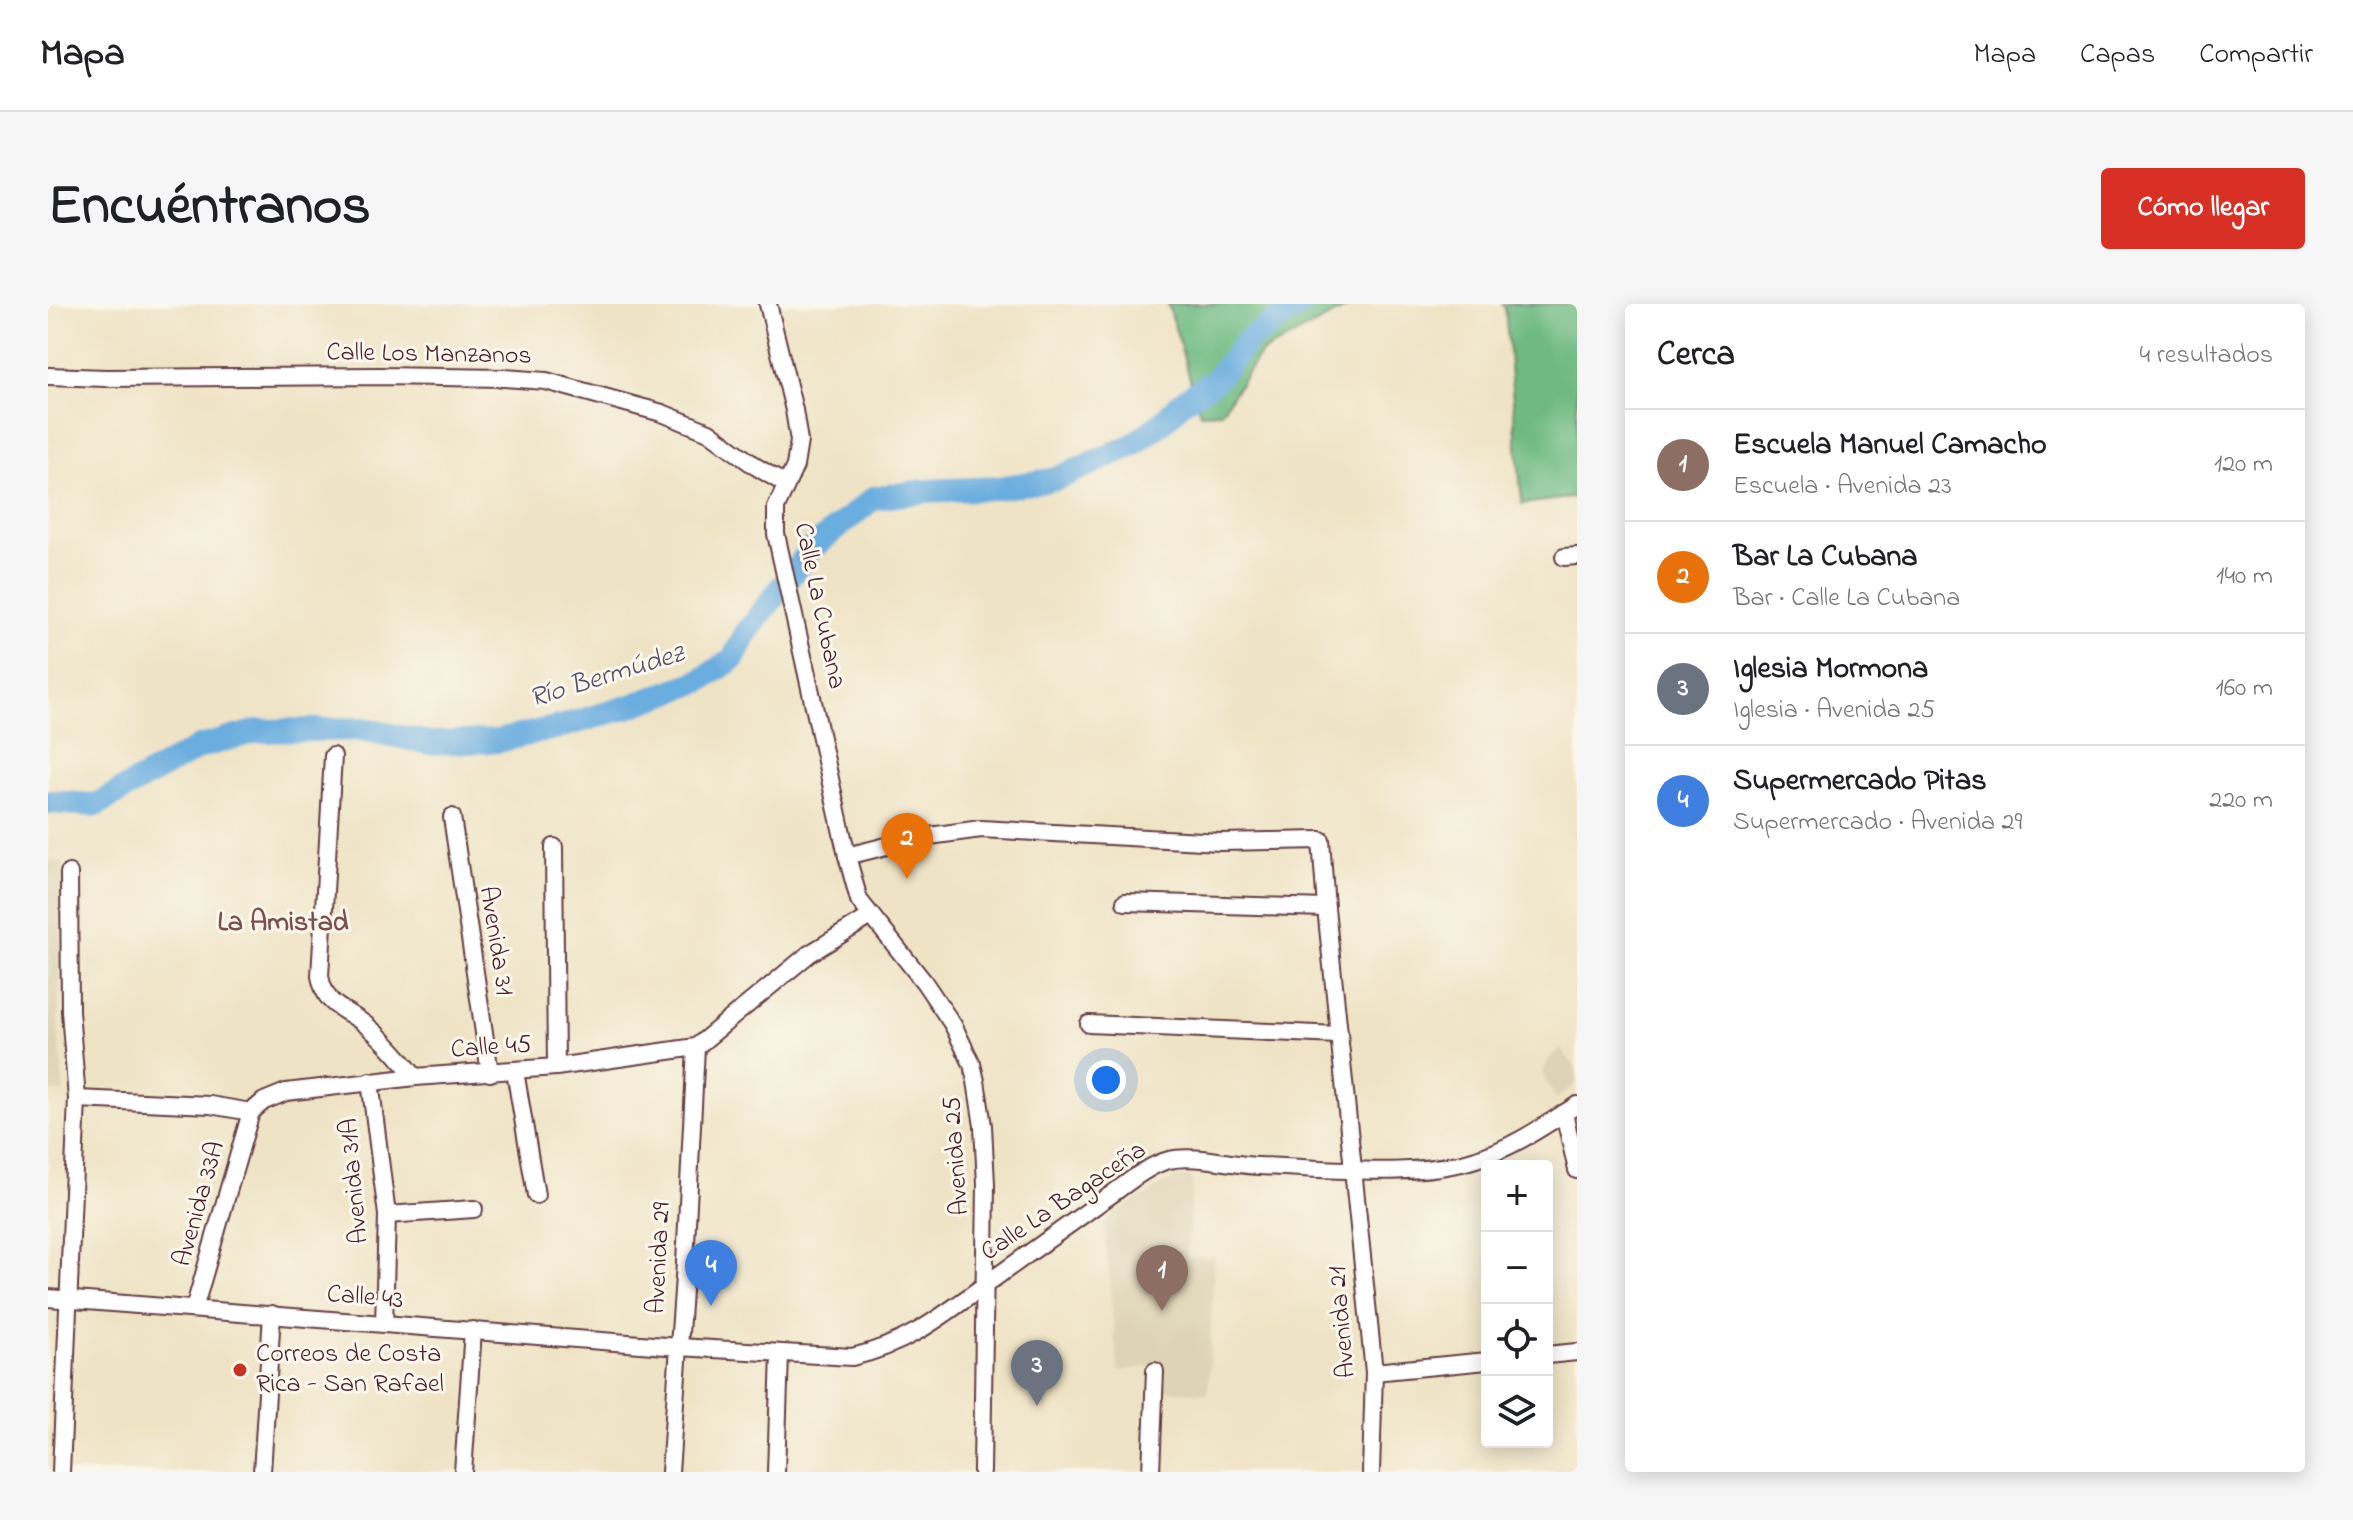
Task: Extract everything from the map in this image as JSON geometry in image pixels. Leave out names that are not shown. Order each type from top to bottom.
[{"type":"street","name":"Calle La Cubana","points":[[768,304],[799,441],[795,466],[776,508],[776,534],[847,856],[859,900],[871,916]]},
{"type":"street","name":"Calle Los Manzanos","points":[[48,376],[379,376],[546,381],[662,413],[709,432],[785,484]]},
{"type":"street","points":[[333,756],[320,976],[323,989],[328,1000],[365,1023],[395,1051],[415,1077]]},
{"type":"street","name":"Avenida 31","points":[[452,817],[490,1073]]},
{"type":"street","name":"Avenida 21","points":[[847,856],[922,837],[981,829],[1221,842],[1321,840],[1338,1035],[1374,1372],[1371,1472]]},
{"type":"street","points":[[554,847],[556,1067]]},
{"type":"street","points":[[61,1472],[77,1099],[70,1023],[69,873]]},
{"type":"street","points":[[1125,902],[1326,908]]},
{"type":"street","points":[[696,1047],[809,954],[871,916]]},
{"type":"street","name":"Avenida 25","points":[[871,916],[924,982],[953,1025],[972,1064],[983,1126],[986,1184],[982,1472]]},
{"type":"street","points":[[1089,1024],[1338,1035]]},
{"type":"street","name":"Calle 45","points":[[251,1112],[264,1101],[286,1092],[370,1081],[556,1067],[696,1047]]},
{"type":"street","name":"Avenida 29","points":[[670,1472],[696,1047]]},
{"type":"street","points":[[515,1071],[536,1195]]},
{"type":"street","name":"Avenida 31A","points":[[370,1081],[387,1215],[384,1324]]},
{"type":"street","points":[[77,1099],[210,1105],[251,1112]]},
{"type":"street","points":[[1570,1109],[1577,1170]]},
{"type":"street","name":"Calle La Bagaceña","points":[[679,1347],[852,1357],[875,1351],[939,1320],[1152,1167],[1169,1160],[1352,1169],[1424,1169],[1475,1160],[1509,1147],[1570,1109]]},
{"type":"street","name":"Avenida 33A","points":[[194,1309],[251,1112]]},
{"type":"street","points":[[387,1215],[474,1209]]},
{"type":"street","name":"Calle 43","points":[[48,1298],[679,1347]]},
{"type":"street","points":[[262,1472],[272,1314]]},
{"type":"street","points":[[463,1472],[473,1330]]},
{"type":"street","points":[[1553,1354],[1577,1352]]},
{"type":"street","points":[[776,1472],[780,1354]]},
{"type":"street","points":[[1374,1372],[1481,1362]]},
{"type":"street","points":[[1151,1472],[1155,1371]]},
{"type":"shaded area","points":[[48,859],[64,863],[58,1030],[64,1092],[48,1092]]},
{"type":"shaded area","points":[[1561,1048],[1577,1070],[1577,1083],[1556,1099],[1542,1074],[1549,1059]]},
{"type":"shaded area","points":[[1176,1177],[1193,1177],[1187,1257],[1214,1258],[1208,1393],[1161,1390],[1160,1365],[1118,1371],[1104,1225],[1113,1214]]},
{"type":"green space","points":[[1168,304],[1354,304],[1261,353],[1221,412],[1200,413]]},
{"type":"green space","points":[[1502,304],[1577,304],[1577,497],[1522,504],[1505,308]]},
{"type":"waterway","name":"Río Bermúdez","points":[[48,802],[96,805],[199,747],[258,731],[363,729],[429,743],[498,741],[631,706],[700,681],[733,659],[746,633],[811,549],[874,498],[926,491],[998,488],[1056,479],[1133,445],[1163,422],[1182,402],[1215,380],[1248,340],[1301,304]]},
{"type":"place","name":"Bar La Cubana","points":[[907,879]]},
{"type":"place","name":"Supermercado Pitas","points":[[711,1306]]},
{"type":"place","name":"Escuela Manuel Camacho","points":[[1162,1311]]},
{"type":"place","name":"Correos de Costa Rica - San Rafael","points":[[240,1370]]},
{"type":"place","name":"Iglesia Mormona","points":[[1037,1406]]},
{"type":"district","name":"La Amistad","points":[[283,923]]}]
